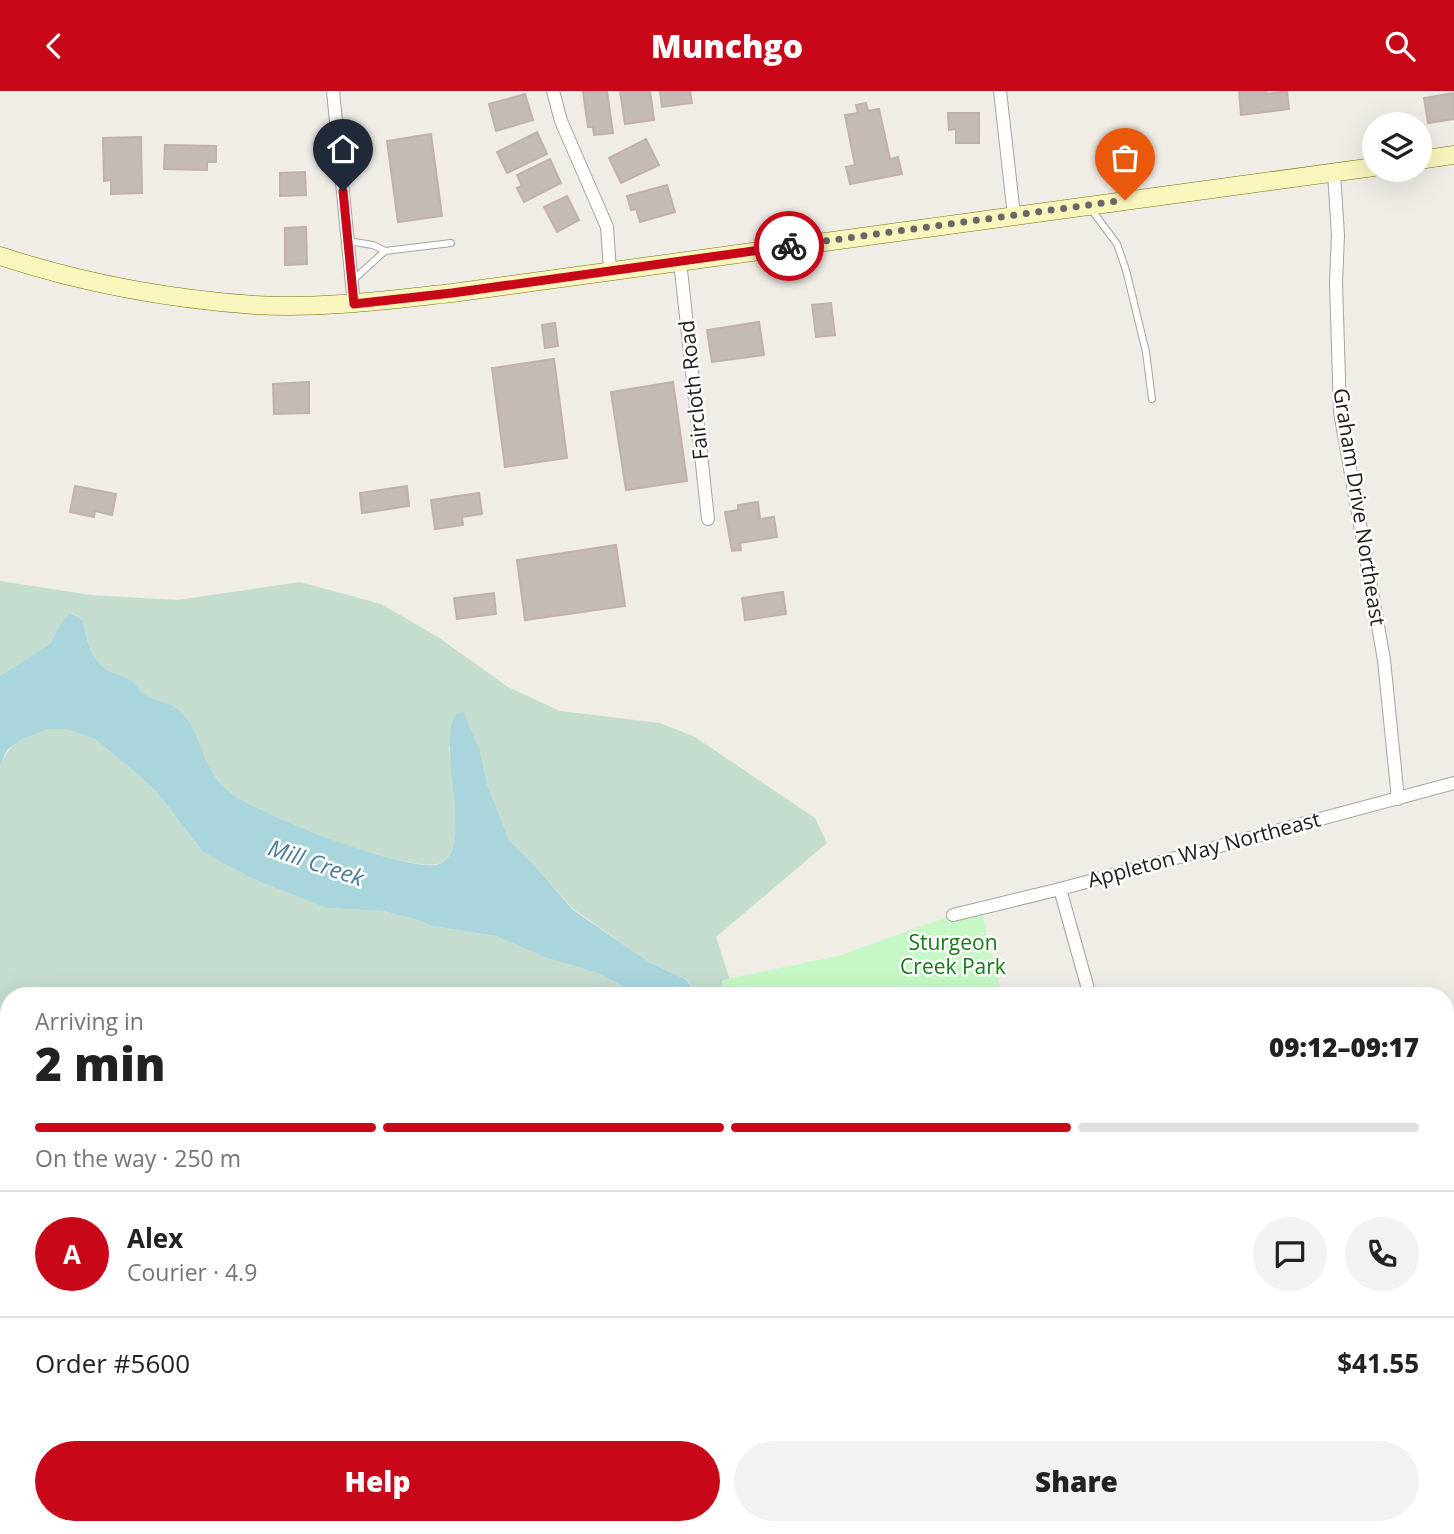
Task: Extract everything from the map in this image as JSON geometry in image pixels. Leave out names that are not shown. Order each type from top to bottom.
[{"type":"main road","points":[[1432,158],[1454,155]]},
{"type":"main road","points":[[0,256],[97,283],[165,295],[257,305],[354,304],[452,293],[1087,204],[1362,169]]},
{"type":"street","points":[[333,91],[354,304]]},
{"type":"street","points":[[553,91],[561,121],[607,227],[610,271]]},
{"type":"street","points":[[1000,91],[1014,215]]},
{"type":"street","name":"Graham Drive Northeast","points":[[1334,173],[1338,235],[1336,282],[1340,412],[1384,660],[1398,799]]},
{"type":"street","name":"Faircloth Road","points":[[680,261],[708,519]]},
{"type":"street","name":"Appleton Way Northeast","points":[[953,915],[1060,889],[1454,783]]},
{"type":"street","points":[[1060,889],[1087,987]]},
{"type":"lane","points":[[1087,204],[1117,244],[1126,270],[1146,352],[1152,399]]},
{"type":"lane","points":[[348,241],[373,245],[386,251],[451,243]]},
{"type":"lane","points":[[352,281],[386,251]]},
{"type":"green space","points":[[0,581],[91,595],[177,600],[300,582],[381,604],[438,637],[508,687],[560,711],[660,723],[695,737],[815,818],[827,843],[716,937],[732,987],[693,987],[686,979],[649,962],[573,909],[509,840],[487,784],[480,751],[449,746],[456,822],[452,850],[446,860],[432,864],[407,862],[375,854],[302,828],[228,792],[209,771],[193,730],[180,711],[147,696],[127,678],[103,667],[91,651],[83,620],[71,613],[58,628],[51,643],[0,676]]},
{"type":"green space","points":[[48,729],[66,729],[95,739],[157,792],[203,852],[327,908],[383,911],[432,926],[496,936],[547,958],[598,973],[624,987],[0,987],[0,766],[14,745]]},
{"type":"green space","name":"Sturgeon Creek Park","points":[[981,909],[1000,987],[722,987],[722,980],[838,956],[953,915]]},
{"type":"water","name":"Mill Creek","points":[[70,613],[83,620],[91,651],[103,667],[130,680],[147,696],[180,711],[193,729],[212,772],[229,792],[269,814],[335,841],[402,861],[427,865],[442,863],[451,853],[455,837],[455,817],[451,730],[455,715],[463,712],[480,751],[487,784],[509,840],[573,910],[649,962],[685,979],[692,987],[624,987],[598,973],[547,958],[496,936],[432,926],[383,911],[327,908],[254,879],[203,852],[157,792],[127,765],[95,739],[66,729],[48,729],[22,739],[7,750],[0,766],[0,676],[51,643],[58,628]]},
{"type":"building","points":[[607,91],[613,133],[594,135],[593,127],[588,127],[583,92]]},
{"type":"building","points":[[620,91],[650,91],[654,120],[625,124]]},
{"type":"building","points":[[660,91],[690,91],[692,103],[662,107]]},
{"type":"building","points":[[1239,91],[1266,91],[1267,94],[1287,91],[1289,109],[1241,115]]},
{"type":"building","points":[[1454,93],[1454,119],[1432,122],[1432,112],[1426,112],[1424,98]]},
{"type":"building","points":[[525,94],[533,120],[496,131],[489,104]]},
{"type":"building","points":[[866,103],[868,111],[879,109],[890,159],[898,157],[902,174],[850,184],[846,167],[855,165],[845,115],[858,113],[856,105]]},
{"type":"building","points":[[948,113],[979,113],[979,143],[956,143],[956,129],[949,130]]},
{"type":"building","points":[[537,132],[547,154],[507,173],[497,152]]},
{"type":"building","points":[[431,134],[442,216],[398,222],[387,141]]},
{"type":"building","points":[[141,137],[142,193],[111,194],[111,180],[104,181],[103,138]]},
{"type":"building","points":[[646,139],[659,165],[621,183],[609,158]]},
{"type":"building","points":[[165,145],[216,146],[216,162],[207,162],[207,170],[164,169]]},
{"type":"building","points":[[550,159],[561,183],[524,202],[517,188],[522,186],[517,175]]},
{"type":"building","points":[[305,172],[306,195],[280,196],[280,173]]},
{"type":"building","points":[[667,185],[675,212],[640,222],[636,209],[631,210],[627,196]]},
{"type":"building","points":[[567,196],[579,220],[557,232],[544,207]]},
{"type":"building","points":[[306,227],[307,264],[285,265],[285,228]]},
{"type":"building","points":[[831,303],[835,335],[816,337],[812,305]]},
{"type":"building","points":[[759,322],[764,355],[712,362],[707,330]]},
{"type":"building","points":[[555,323],[558,346],[545,348],[542,325]]},
{"type":"building","points":[[554,359],[567,458],[505,467],[492,368]]},
{"type":"building","points":[[309,382],[309,413],[274,414],[273,384]]},
{"type":"building","points":[[673,382],[687,481],[626,490],[611,392]]},
{"type":"building","points":[[75,486],[116,494],[112,515],[95,511],[94,517],[70,512]]},
{"type":"building","points":[[407,486],[409,506],[362,513],[360,493]]},
{"type":"building","points":[[479,493],[482,514],[462,517],[463,525],[435,529],[431,500]]},
{"type":"building","points":[[758,502],[760,519],[774,517],[777,537],[740,543],[741,550],[732,551],[725,512],[738,510],[738,505]]},
{"type":"building","points":[[616,545],[625,606],[525,620],[517,560]]},
{"type":"building","points":[[783,592],[786,614],[745,620],[742,598]]},
{"type":"building","points":[[494,593],[496,614],[457,619],[454,598]]},
{"type":"way so far","points":[[789,246],[1125,200]]},
{"type":"route","points":[[343,191],[354,304],[789,246]]}]
